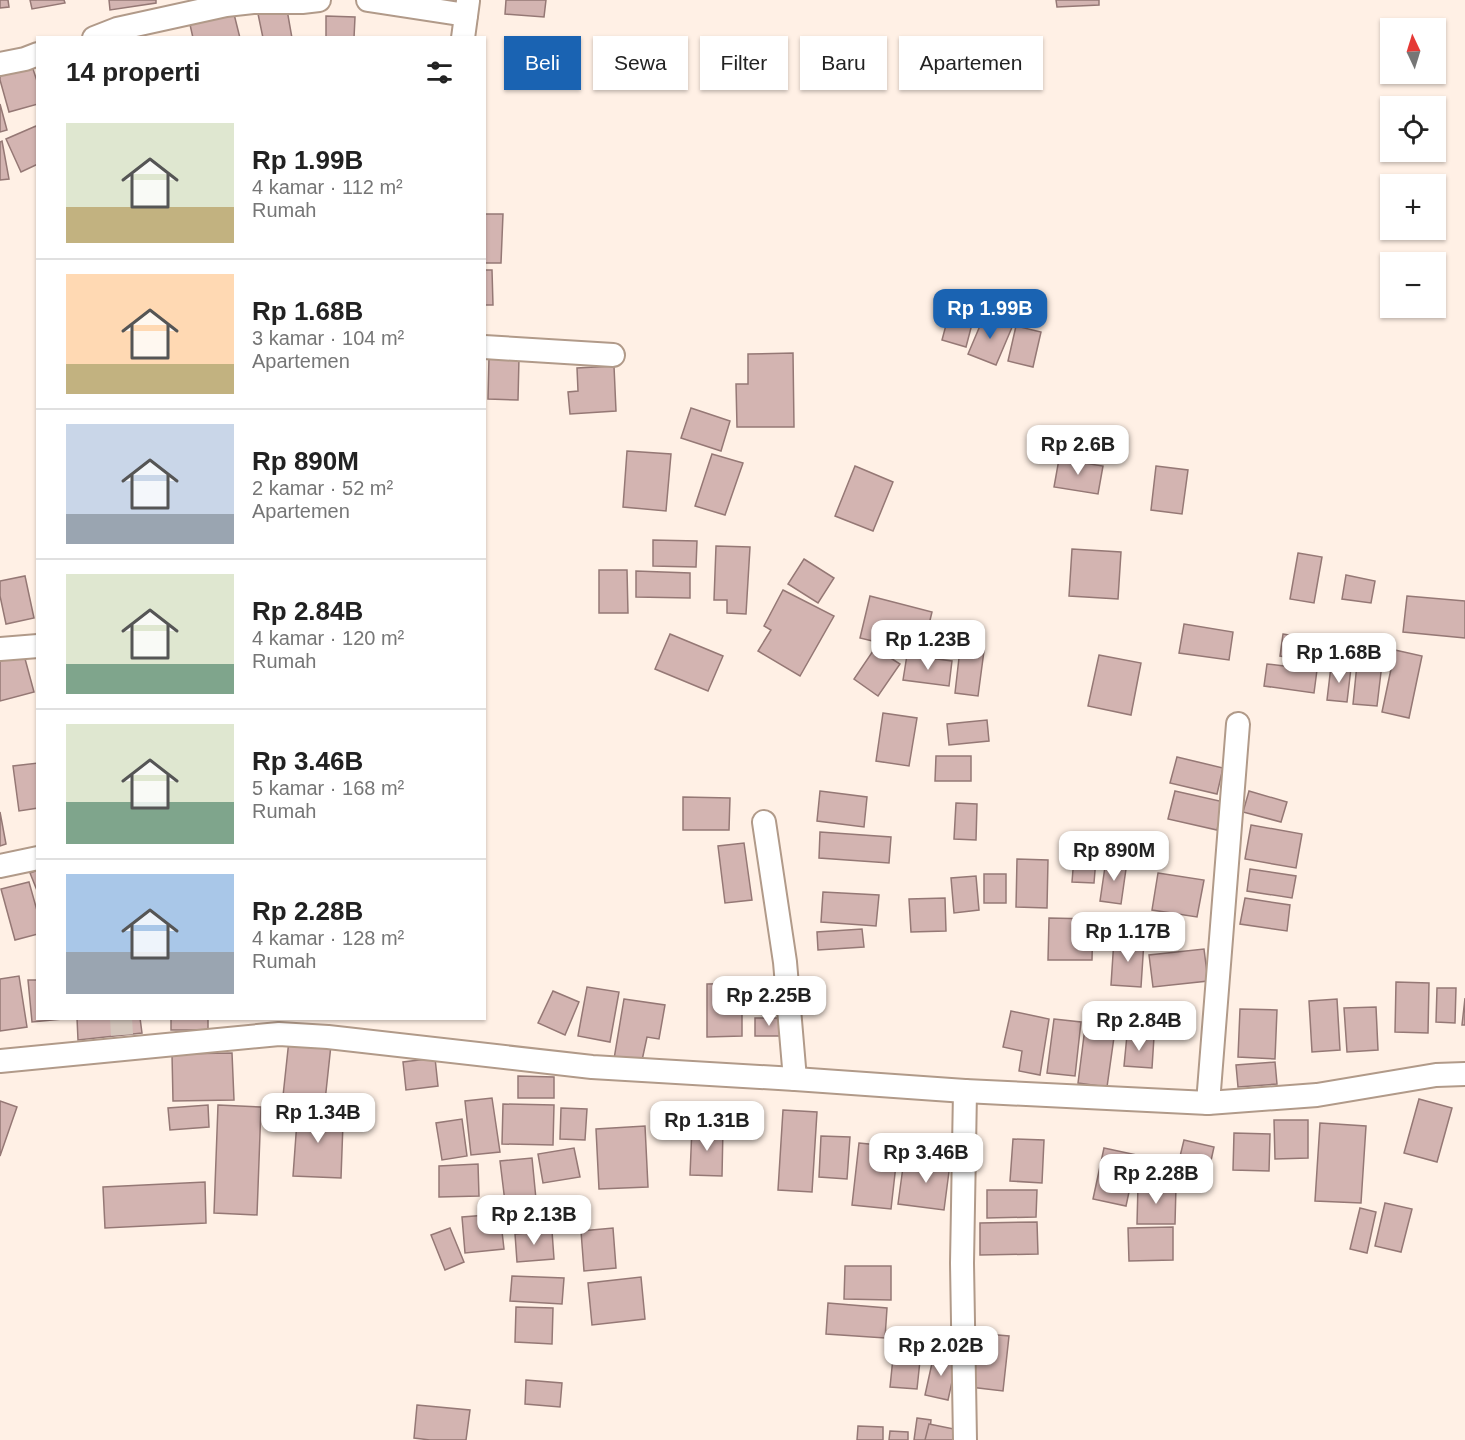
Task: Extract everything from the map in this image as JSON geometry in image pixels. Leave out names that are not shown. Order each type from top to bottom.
[{"type":"street","points":[[99,36],[117,29],[226,5],[319,0]]},
{"type":"street","points":[[368,0],[467,7],[463,36]]},
{"type":"street","points":[[0,64],[36,55]]},
{"type":"street","points":[[486,346],[613,355]]},
{"type":"street","points":[[0,649],[36,646]]},
{"type":"street","points":[[1208,1103],[1238,724]]},
{"type":"street","points":[[764,822],[785,962],[795,1078]]},
{"type":"street","points":[[0,866],[36,858]]},
{"type":"street","points":[[0,1061],[123,1042],[280,1026],[339,1038],[592,1067],[795,1078],[965,1091],[1208,1103],[1317,1095],[1436,1075],[1465,1074]]},
{"type":"street","points":[[965,1091],[962,1263],[965,1440]]},
{"type":"building","points":[[0,0],[8,0],[9,7],[0,8]]},
{"type":"building","points":[[30,0],[64,0],[65,3],[32,9]]},
{"type":"building","points":[[109,0],[156,0],[156,3],[110,10]]},
{"type":"building","points":[[506,0],[546,0],[544,17],[505,14]]},
{"type":"building","points":[[1056,0],[1099,0],[1099,5],[1057,7]]},
{"type":"building","points":[[286,4],[292,36],[263,36],[257,9]]},
{"type":"building","points":[[233,10],[240,36],[193,36],[189,20]]},
{"type":"building","points":[[326,16],[355,17],[354,36],[326,36]]},
{"type":"building","points":[[32,66],[36,78],[36,105],[9,112],[0,76]]},
{"type":"building","points":[[0,104],[7,130],[0,132]]},
{"type":"building","points":[[36,126],[36,165],[21,172],[6,139]]},
{"type":"building","points":[[2,141],[9,179],[0,180],[0,142]]},
{"type":"building","points":[[486,214],[503,214],[501,263],[486,263]]},
{"type":"building","points":[[486,270],[492,270],[493,305],[486,305]]},
{"type":"building","points":[[953,299],[977,305],[966,347],[942,340]]},
{"type":"building","points":[[985,314],[1013,325],[996,365],[968,354]]},
{"type":"building","points":[[1016,326],[1041,332],[1033,367],[1008,361]]},
{"type":"building","points":[[793,353],[794,427],[737,427],[736,384],[748,384],[748,354]]},
{"type":"building","points":[[489,357],[519,358],[518,400],[488,399]]},
{"type":"building","points":[[614,366],[616,411],[570,414],[568,392],[578,391],[577,368]]},
{"type":"building","points":[[691,408],[730,421],[721,451],[681,438]]},
{"type":"building","points":[[627,451],[671,454],[666,511],[623,507]]},
{"type":"building","points":[[712,454],[743,463],[725,515],[695,506]]},
{"type":"building","points":[[1059,459],[1103,466],[1098,494],[1054,487]]},
{"type":"building","points":[[855,466],[893,482],[873,531],[835,516]]},
{"type":"building","points":[[1156,466],[1188,470],[1182,514],[1151,510]]},
{"type":"building","points":[[653,540],[697,541],[696,567],[653,566]]},
{"type":"building","points":[[716,546],[750,547],[746,614],[727,613],[727,600],[714,600]]},
{"type":"building","points":[[1072,549],[1121,552],[1118,599],[1069,596]]},
{"type":"building","points":[[1298,553],[1322,557],[1314,603],[1290,599]]},
{"type":"building","points":[[804,559],[834,578],[818,603],[788,584]]},
{"type":"building","points":[[599,570],[627,570],[628,613],[599,613]]},
{"type":"building","points":[[636,571],[690,573],[690,598],[636,597]]},
{"type":"building","points":[[1346,575],[1375,581],[1371,603],[1342,599]]},
{"type":"building","points":[[25,576],[34,618],[6,624],[0,596],[0,581]]},
{"type":"building","points":[[783,590],[834,616],[800,676],[758,651],[771,630],[764,626]]},
{"type":"building","points":[[870,596],[932,612],[922,653],[860,638]]},
{"type":"building","points":[[1407,596],[1465,601],[1465,638],[1403,632]]},
{"type":"building","points":[[1184,624],[1233,632],[1229,660],[1179,653]]},
{"type":"building","points":[[670,634],[723,656],[708,691],[655,669]]},
{"type":"building","points":[[1283,634],[1324,641],[1320,662],[1280,656]]},
{"type":"building","points":[[1359,644],[1384,647],[1377,706],[1353,704]]},
{"type":"building","points":[[875,648],[900,664],[878,696],[854,679]]},
{"type":"building","points":[[960,649],[984,651],[978,696],[955,693]]},
{"type":"building","points":[[1395,650],[1422,656],[1409,718],[1382,712]]},
{"type":"building","points":[[24,655],[34,692],[0,701],[0,661]]},
{"type":"building","points":[[907,655],[952,661],[949,686],[903,680]]},
{"type":"building","points":[[1099,655],[1141,663],[1131,715],[1088,706]]},
{"type":"building","points":[[1267,664],[1317,670],[1314,693],[1264,686]]},
{"type":"building","points":[[1331,666],[1351,668],[1347,702],[1327,700]]},
{"type":"building","points":[[883,713],[917,718],[909,766],[876,761]]},
{"type":"building","points":[[987,720],[989,741],[949,745],[947,724]]},
{"type":"building","points":[[936,756],[971,756],[971,781],[935,781]]},
{"type":"building","points":[[1177,757],[1223,768],[1217,794],[1170,783]]},
{"type":"building","points":[[36,763],[36,808],[19,811],[13,766]]},
{"type":"building","points":[[820,791],[867,797],[864,827],[817,821]]},
{"type":"building","points":[[1175,791],[1224,802],[1217,830],[1168,819]]},
{"type":"building","points":[[1249,791],[1287,802],[1281,822],[1243,812]]},
{"type":"building","points":[[683,797],[730,798],[729,830],[683,830]]},
{"type":"building","points":[[956,803],[977,804],[976,840],[954,839]]},
{"type":"building","points":[[0,812],[6,844],[0,846]]},
{"type":"building","points":[[1251,825],[1302,834],[1296,868],[1245,859]]},
{"type":"building","points":[[820,832],[891,837],[889,863],[819,858]]},
{"type":"building","points":[[1076,832],[1098,834],[1094,883],[1072,882]]},
{"type":"building","points":[[744,843],[752,900],[725,903],[718,846]]},
{"type":"building","points":[[1017,859],[1048,860],[1047,908],[1016,907]]},
{"type":"building","points":[[1106,860],[1127,862],[1121,904],[1100,901]]},
{"type":"building","points":[[1250,869],[1296,876],[1292,898],[1247,891]]},
{"type":"building","points":[[36,871],[36,888],[30,873]]},
{"type":"building","points":[[1158,873],[1204,880],[1197,917],[1152,910]]},
{"type":"building","points":[[984,874],[1006,874],[1006,903],[984,903]]},
{"type":"building","points":[[976,876],[979,910],[954,913],[951,878]]},
{"type":"building","points":[[29,882],[36,907],[36,935],[15,940],[1,889]]},
{"type":"building","points":[[823,892],[879,895],[876,926],[821,922]]},
{"type":"building","points":[[945,898],[946,931],[911,932],[909,899]]},
{"type":"building","points":[[1245,898],[1290,905],[1287,931],[1240,924]]},
{"type":"building","points":[[1049,918],[1093,919],[1092,960],[1048,960]]},
{"type":"building","points":[[862,929],[864,947],[818,950],[817,932]]},
{"type":"building","points":[[1114,939],[1144,941],[1141,987],[1111,985]]},
{"type":"building","points":[[1204,949],[1208,981],[1153,987],[1149,955]]},
{"type":"building","points":[[19,976],[27,1027],[0,1031],[0,979]]},
{"type":"building","points":[[28,980],[36,980],[36,1020],[53,1020],[32,1022]]},
{"type":"building","points":[[1396,982],[1429,983],[1428,1033],[1395,1032]]},
{"type":"building","points":[[759,983],[759,1010],[742,1010],[742,1036],[707,1037],[707,984]]},
{"type":"building","points":[[587,987],[619,992],[610,1042],[578,1036]]},
{"type":"building","points":[[1437,988],[1456,988],[1455,1023],[1436,1022]]},
{"type":"building","points":[[553,991],[579,1002],[565,1035],[538,1023]]},
{"type":"building","points":[[1465,998],[1465,1025],[1462,1025]]},
{"type":"building","points":[[624,999],[665,1005],[659,1039],[647,1037],[641,1065],[614,1059]]},
{"type":"building","points":[[1337,999],[1340,1050],[1312,1052],[1309,1001]]},
{"type":"building","points":[[1376,1007],[1378,1050],[1347,1052],[1344,1008]]},
{"type":"building","points":[[1240,1009],[1277,1010],[1275,1059],[1238,1057]]},
{"type":"building","points":[[1011,1011],[1049,1019],[1040,1075],[1019,1071],[1022,1051],[1003,1047]]},
{"type":"building","points":[[1087,1012],[1117,1016],[1107,1087],[1078,1083]]},
{"type":"building","points":[[755,1018],[783,1018],[784,1036],[755,1036]]},
{"type":"building","points":[[1054,1019],[1081,1022],[1075,1076],[1047,1073]]},
{"type":"building","points":[[77,1020],[140,1020],[142,1033],[78,1040]]},
{"type":"building","points":[[171,1020],[208,1020],[208,1030],[171,1030]]},
{"type":"building","points":[[1127,1035],[1154,1037],[1152,1068],[1124,1066]]},
{"type":"building","points":[[289,1040],[331,1045],[325,1101],[283,1096]]},
{"type":"building","points":[[232,1053],[234,1100],[173,1101],[172,1054]]},
{"type":"building","points":[[435,1058],[438,1086],[406,1090],[403,1062]]},
{"type":"building","points":[[1275,1062],[1277,1084],[1238,1087],[1236,1065]]},
{"type":"building","points":[[518,1076],[554,1077],[554,1098],[518,1098]]},
{"type":"building","points":[[492,1098],[500,1152],[471,1155],[465,1101]]},
{"type":"building","points":[[1419,1099],[1452,1108],[1437,1162],[1404,1153]]},
{"type":"building","points":[[0,1101],[17,1107],[0,1156]]},
{"type":"building","points":[[503,1104],[554,1105],[553,1145],[502,1144]]},
{"type":"building","points":[[208,1105],[209,1127],[170,1130],[168,1108]]},
{"type":"building","points":[[218,1105],[261,1107],[257,1215],[214,1213]]},
{"type":"building","points":[[298,1107],[333,1110],[333,1123],[343,1123],[341,1178],[293,1176]]},
{"type":"building","points":[[561,1108],[587,1109],[585,1140],[560,1139]]},
{"type":"building","points":[[783,1110],[817,1112],[812,1192],[778,1190]]},
{"type":"building","points":[[462,1119],[467,1156],[442,1160],[436,1123]]},
{"type":"building","points":[[1274,1120],[1308,1120],[1308,1158],[1275,1159]]},
{"type":"building","points":[[1320,1123],[1366,1126],[1361,1203],[1315,1201]]},
{"type":"building","points":[[645,1126],[648,1187],[599,1189],[596,1129]]},
{"type":"building","points":[[692,1127],[723,1128],[722,1176],[690,1175]]},
{"type":"building","points":[[1234,1133],[1270,1134],[1269,1171],[1233,1170]]},
{"type":"building","points":[[821,1136],[850,1137],[847,1179],[819,1177]]},
{"type":"building","points":[[1013,1139],[1044,1140],[1042,1183],[1010,1181]]},
{"type":"building","points":[[1184,1140],[1214,1147],[1205,1188],[1174,1181]]},
{"type":"building","points":[[859,1143],[898,1147],[891,1209],[852,1205]]},
{"type":"building","points":[[574,1148],[580,1177],[543,1183],[538,1154]]},
{"type":"building","points":[[1104,1148],[1137,1155],[1126,1206],[1093,1199]]},
{"type":"building","points":[[929,1153],[951,1156],[944,1210],[898,1204],[903,1167],[927,1170]]},
{"type":"building","points":[[532,1158],[536,1199],[505,1202],[500,1161]]},
{"type":"building","points":[[478,1164],[479,1196],[439,1197],[439,1166]]},
{"type":"building","points":[[205,1182],[206,1223],[105,1228],[103,1187]]},
{"type":"building","points":[[1138,1185],[1176,1186],[1175,1224],[1137,1224]]},
{"type":"building","points":[[987,1190],[1037,1190],[1036,1217],[987,1218]]},
{"type":"building","points":[[1385,1203],[1412,1209],[1401,1252],[1375,1246]]},
{"type":"building","points":[[1360,1208],[1376,1212],[1367,1253],[1350,1249]]},
{"type":"building","points":[[500,1214],[504,1249],[465,1253],[462,1217]]},
{"type":"building","points":[[1037,1222],[1038,1254],[980,1255],[980,1223]]},
{"type":"building","points":[[1173,1227],[1173,1260],[1129,1261],[1128,1228]]},
{"type":"building","points":[[450,1228],[464,1262],[445,1270],[431,1235]]},
{"type":"building","points":[[613,1228],[616,1268],[584,1271],[581,1231]]},
{"type":"building","points":[[552,1231],[554,1259],[517,1262],[515,1234]]},
{"type":"building","points":[[845,1266],[891,1266],[891,1300],[844,1299]]},
{"type":"building","points":[[512,1276],[564,1278],[562,1304],[510,1301]]},
{"type":"building","points":[[641,1277],[645,1319],[592,1325],[588,1283]]},
{"type":"building","points":[[828,1303],[887,1308],[885,1338],[826,1334]]},
{"type":"building","points":[[516,1307],[553,1308],[552,1344],[515,1342]]},
{"type":"building","points":[[975,1333],[1009,1336],[1003,1391],[970,1387]]},
{"type":"building","points":[[894,1348],[921,1351],[917,1389],[890,1387]]},
{"type":"building","points":[[934,1354],[957,1359],[948,1400],[925,1395]]},
{"type":"building","points":[[526,1380],[562,1383],[560,1407],[525,1404]]},
{"type":"building","points":[[417,1405],[470,1410],[466,1440],[414,1438]]},
{"type":"building","points":[[917,1418],[931,1420],[929,1440],[914,1440]]},
{"type":"building","points":[[929,1424],[964,1431],[962,1440],[925,1440]]},
{"type":"building","points":[[858,1426],[883,1427],[883,1440],[857,1440]]},
{"type":"building","points":[[890,1431],[908,1432],[908,1440],[889,1440]]},
{"type":"tunnel","points":[[121,1020],[122,1035]]}]
